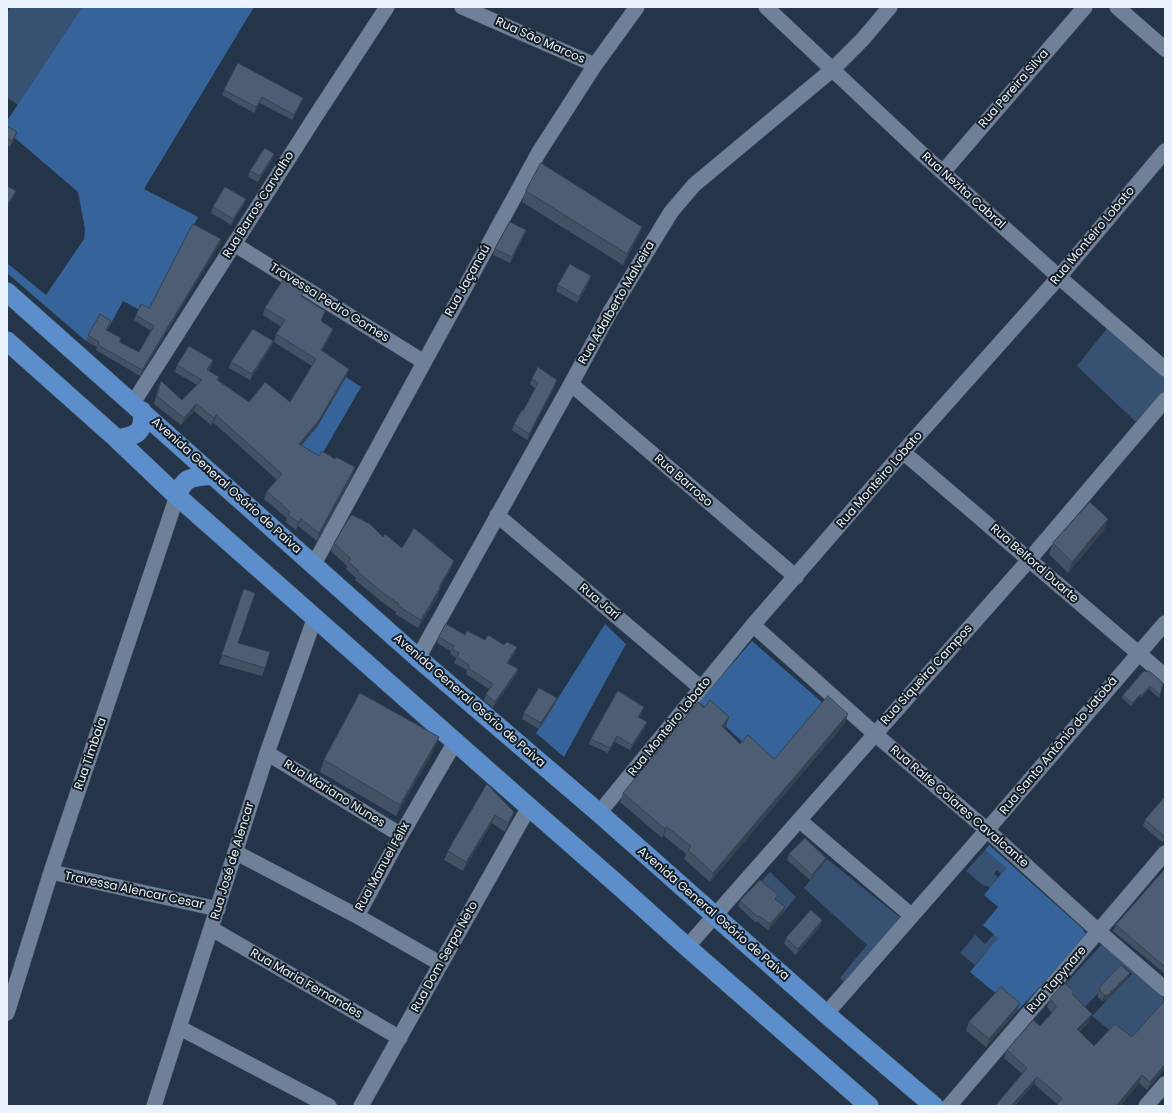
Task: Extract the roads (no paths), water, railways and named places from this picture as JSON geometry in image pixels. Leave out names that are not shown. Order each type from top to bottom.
[{"type":"main road","name":"Avenida General Osório de Paiva","points":[[7,292],[138,407],[211,475],[314,564],[418,658],[599,813],[826,1014],[934,1106]]},
{"type":"main road","points":[[7,341],[117,439],[177,496],[617,884],[863,1104]]},
{"type":"main road","points":[[117,439],[134,436],[140,430],[143,420],[138,407]]},
{"type":"main road","points":[[177,496],[183,483],[187,479],[211,475]]},
{"type":"street","name":"Rua Barros Carvalho","points":[[138,407],[234,244],[387,7]]},
{"type":"street","name":"Rua São Marcos","points":[[462,7],[595,65]]},
{"type":"street","name":"Rua Jaçanaú","points":[[314,564],[539,152],[595,65],[637,7]]},
{"type":"street","name":"Rua Nezita Cabral","points":[[766,7],[920,152],[1059,277],[1165,369]]},
{"type":"street","name":"Rua Adalberto Malveira","points":[[418,658],[610,312],[671,212],[694,185],[833,69],[863,39],[890,7]]},
{"type":"street","name":"Rua Pereira Silva","points":[[943,172],[1085,7]]},
{"type":"street","points":[[1117,7],[1165,49]]},
{"type":"street","name":"Rua Monteiro Lobato","points":[[599,813],[753,625],[1059,277],[1165,151]]},
{"type":"street","name":"Travessa Pedro Gomes","points":[[234,244],[424,362]]},
{"type":"street","name":"Rua Barroso","points":[[571,384],[796,577]]},
{"type":"street","name":"Rua Siqueira Campos","points":[[687,947],[1029,560],[1165,400]]},
{"type":"street","name":"Rua Belford Duarte","points":[[904,452],[1165,676]]},
{"type":"street","name":"Rua Timbaia","points":[[7,1013],[51,872],[177,496]]},
{"type":"street","name":"Rua Jarí","points":[[497,515],[701,688]]},
{"type":"street","name":"Rua José de Alencar","points":[[154,1106],[212,929],[267,753],[315,617]]},
{"type":"street","name":"Rua Santo Antônio do Jatobá","points":[[826,1014],[1165,623]]},
{"type":"street","name":"Rua Ralfe Colares Cavalcante","points":[[753,625],[875,734],[987,830],[1098,931],[1165,989]]},
{"type":"street","name":"Rua Manuel Félix","points":[[236,852],[357,916],[401,835],[455,742]]},
{"type":"street","name":"Rua Mariano Nunes","points":[[267,753],[401,835]]},
{"type":"street","name":"Rua Dom Serpa Neto","points":[[361,1106],[529,807]]},
{"type":"street","points":[[799,820],[912,916]]},
{"type":"street","name":"Rua Tapynare","points":[[948,1106],[1165,853]]},
{"type":"street","name":"Travessa Alencar Cesar","points":[[51,872],[218,909]]},
{"type":"street","points":[[357,916],[441,964]]},
{"type":"street","name":"Rua Maria Fernandes","points":[[212,929],[400,1038]]},
{"type":"street","points":[[180,1028],[329,1106]]},
{"type":"street","points":[[1146,1106],[1165,1084]]}]
